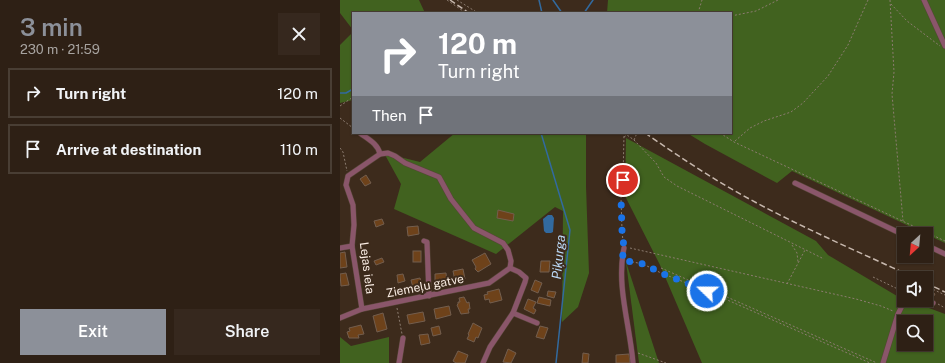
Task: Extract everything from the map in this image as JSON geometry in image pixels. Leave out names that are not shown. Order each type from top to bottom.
[{"type":"street","points":[[924,0],[945,46]]},
{"type":"street","points":[[361,134],[376,145],[380,150],[380,154]]},
{"type":"street","points":[[348,176],[380,154],[388,153],[395,156],[405,163],[439,177],[451,199],[474,228],[503,244],[508,250],[511,261],[510,268],[519,272],[526,278],[513,313],[490,347],[483,363]]},
{"type":"street","name":"Lejas iela","points":[[348,176],[346,185],[353,205],[354,225],[352,246],[362,309]]},
{"type":"street","points":[[795,184],[897,232]]},
{"type":"street","points":[[424,241],[427,242],[429,296]]},
{"type":"street","points":[[340,248],[352,246]]},
{"type":"street","points":[[624,248],[622,260],[622,284],[631,338],[633,363]]},
{"type":"street","points":[[933,248],[945,254]]},
{"type":"street","name":"Ziemeļu gatve","points":[[340,318],[362,309],[429,296],[489,282],[510,268]]},
{"type":"street","points":[[884,363],[898,314],[902,307]]},
{"type":"street","points":[[513,313],[536,323]]},
{"type":"street","points":[[399,363],[403,338]]},
{"type":"path","points":[[447,0],[465,12]]},
{"type":"path","points":[[457,0],[476,12]]},
{"type":"path","points":[[698,12],[702,0]]},
{"type":"path","points":[[732,16],[756,11],[778,0]]},
{"type":"path","points":[[734,142],[750,128],[764,121],[791,112],[808,98],[828,76],[848,45],[868,0]]},
{"type":"path","points":[[890,0],[894,72],[892,94],[904,221]]},
{"type":"path","points":[[891,4],[907,21],[945,50]]},
{"type":"path","points":[[340,106],[352,98]]},
{"type":"path","points":[[340,118],[352,127]]},
{"type":"path","points":[[624,134],[621,198],[624,248],[632,248],[856,299],[881,306],[898,314]]},
{"type":"path","points":[[634,140],[637,134]]},
{"type":"path","points":[[722,134],[734,142],[945,241]]},
{"type":"path","points":[[623,137],[627,135],[634,140],[656,163],[664,177],[677,186],[824,259]]},
{"type":"path","points":[[340,148],[343,152],[348,176]]},
{"type":"path","points":[[792,243],[797,253],[798,263]]},
{"type":"path","points":[[787,284],[805,250]]},
{"type":"path","points":[[622,260],[644,264],[661,273],[707,291],[870,363]]},
{"type":"path","points":[[661,268],[877,363]]},
{"type":"path","points":[[874,277],[897,288]]},
{"type":"path","points":[[933,289],[945,295]]},
{"type":"path","points":[[396,302],[403,338]]},
{"type":"path","points":[[933,303],[945,308]]},
{"type":"path","points":[[638,353],[666,363]]},
{"type":"green space","points":[[340,0],[419,0],[425,12],[352,12],[352,29],[340,13]]},
{"type":"green space","points":[[608,0],[945,0],[945,243],[933,237],[933,227],[911,227],[792,171],[777,183],[689,134],[732,134],[732,12],[607,12]]},
{"type":"green space","points":[[352,33],[352,100],[340,103],[340,45]]},
{"type":"green space","points":[[454,134],[586,134],[589,273],[578,307],[562,322],[563,211],[555,207],[496,254],[394,209],[401,184],[384,153],[420,162]]},
{"type":"green space","points":[[626,138],[816,241],[828,255],[897,296],[897,307],[926,307],[945,314],[945,363],[702,363],[660,265],[625,196]]},
{"type":"green space","points":[[626,262],[659,363],[639,363]]},
{"type":"green space","points":[[340,337],[351,346],[389,337],[389,363],[340,363]]},
{"type":"water","points":[[548,215],[552,215],[554,218],[553,232],[551,233],[546,233],[544,231],[543,219]]},
{"type":"building","points":[[366,175],[371,183],[365,186],[360,179]]},
{"type":"building","points":[[498,210],[514,214],[513,221],[497,218]]},
{"type":"building","points":[[382,219],[384,224],[376,227],[374,221]]},
{"type":"building","points":[[418,226],[419,234],[408,236],[407,227]]},
{"type":"building","points":[[413,251],[421,251],[421,262],[413,262]]},
{"type":"building","points":[[345,252],[347,267],[340,268],[340,253]]},
{"type":"building","points":[[485,253],[491,264],[478,272],[475,269],[476,267],[472,260]]},
{"type":"building","points":[[382,258],[384,262],[376,265],[374,261]]},
{"type":"building","points":[[541,261],[550,261],[549,272],[540,272]]},
{"type":"building","points":[[463,269],[465,279],[455,281],[453,271]]},
{"type":"building","points":[[346,273],[349,285],[341,286],[340,274]]},
{"type":"building","points":[[446,273],[447,283],[435,283],[435,274]]},
{"type":"building","points":[[403,274],[405,281],[398,283],[397,275]]},
{"type":"building","points":[[420,278],[422,286],[413,288],[411,280]]},
{"type":"building","points":[[535,280],[542,283],[538,293],[531,290]]},
{"type":"building","points":[[499,289],[502,300],[490,303],[489,299],[485,300],[484,295],[488,294],[487,292]]},
{"type":"building","points":[[548,291],[556,292],[554,298],[547,296]]},
{"type":"building","points":[[464,297],[467,303],[469,302],[470,309],[468,309],[469,313],[461,314],[457,305],[458,302],[460,302],[459,298]]},
{"type":"building","points":[[539,297],[551,300],[550,306],[537,303]]},
{"type":"building","points":[[528,299],[536,302],[533,308],[536,310],[534,314],[524,309]]},
{"type":"building","points":[[449,306],[451,315],[436,319],[434,309]]},
{"type":"building","points":[[423,312],[425,321],[409,324],[407,315]]},
{"type":"building","points":[[383,313],[387,329],[377,332],[373,316]]},
{"type":"building","points":[[473,323],[482,328],[478,338],[476,337],[474,342],[467,339]]},
{"type":"building","points":[[361,325],[364,334],[358,335],[359,338],[349,338],[347,332],[350,331],[349,328]]},
{"type":"building","points":[[439,326],[441,334],[433,336],[431,328]]},
{"type":"building","points":[[540,326],[548,328],[544,339],[536,337]]},
{"type":"building","points":[[428,334],[430,343],[421,345],[419,335]]},
{"type":"building","points":[[508,349],[516,353],[511,363],[503,362]]},
{"type":"building","points":[[458,351],[468,355],[465,363],[456,363],[453,361]]},
{"type":"building","points":[[583,353],[589,354],[588,363],[582,363]]},
{"type":"building","points":[[629,354],[630,363],[616,363],[616,355]]},
{"type":"waterway","points":[[539,0],[542,12]]},
{"type":"waterway","name":"Piķurga","points":[[553,0],[561,12]]},
{"type":"waterway","points":[[585,12],[593,0]]},
{"type":"waterway","points":[[340,93],[346,93],[352,90]]},
{"type":"waterway","name":"Piķurga","points":[[541,134],[570,230],[556,363]]},
{"type":"railway","points":[[450,0],[468,12]]},
{"type":"railway","points":[[646,134],[729,188],[806,228],[900,271]]},
{"type":"railway","points":[[933,286],[945,292]]},
{"type":"route","points":[[623,180],[621,198],[624,248],[622,260],[644,264],[661,273],[707,291]]}]
